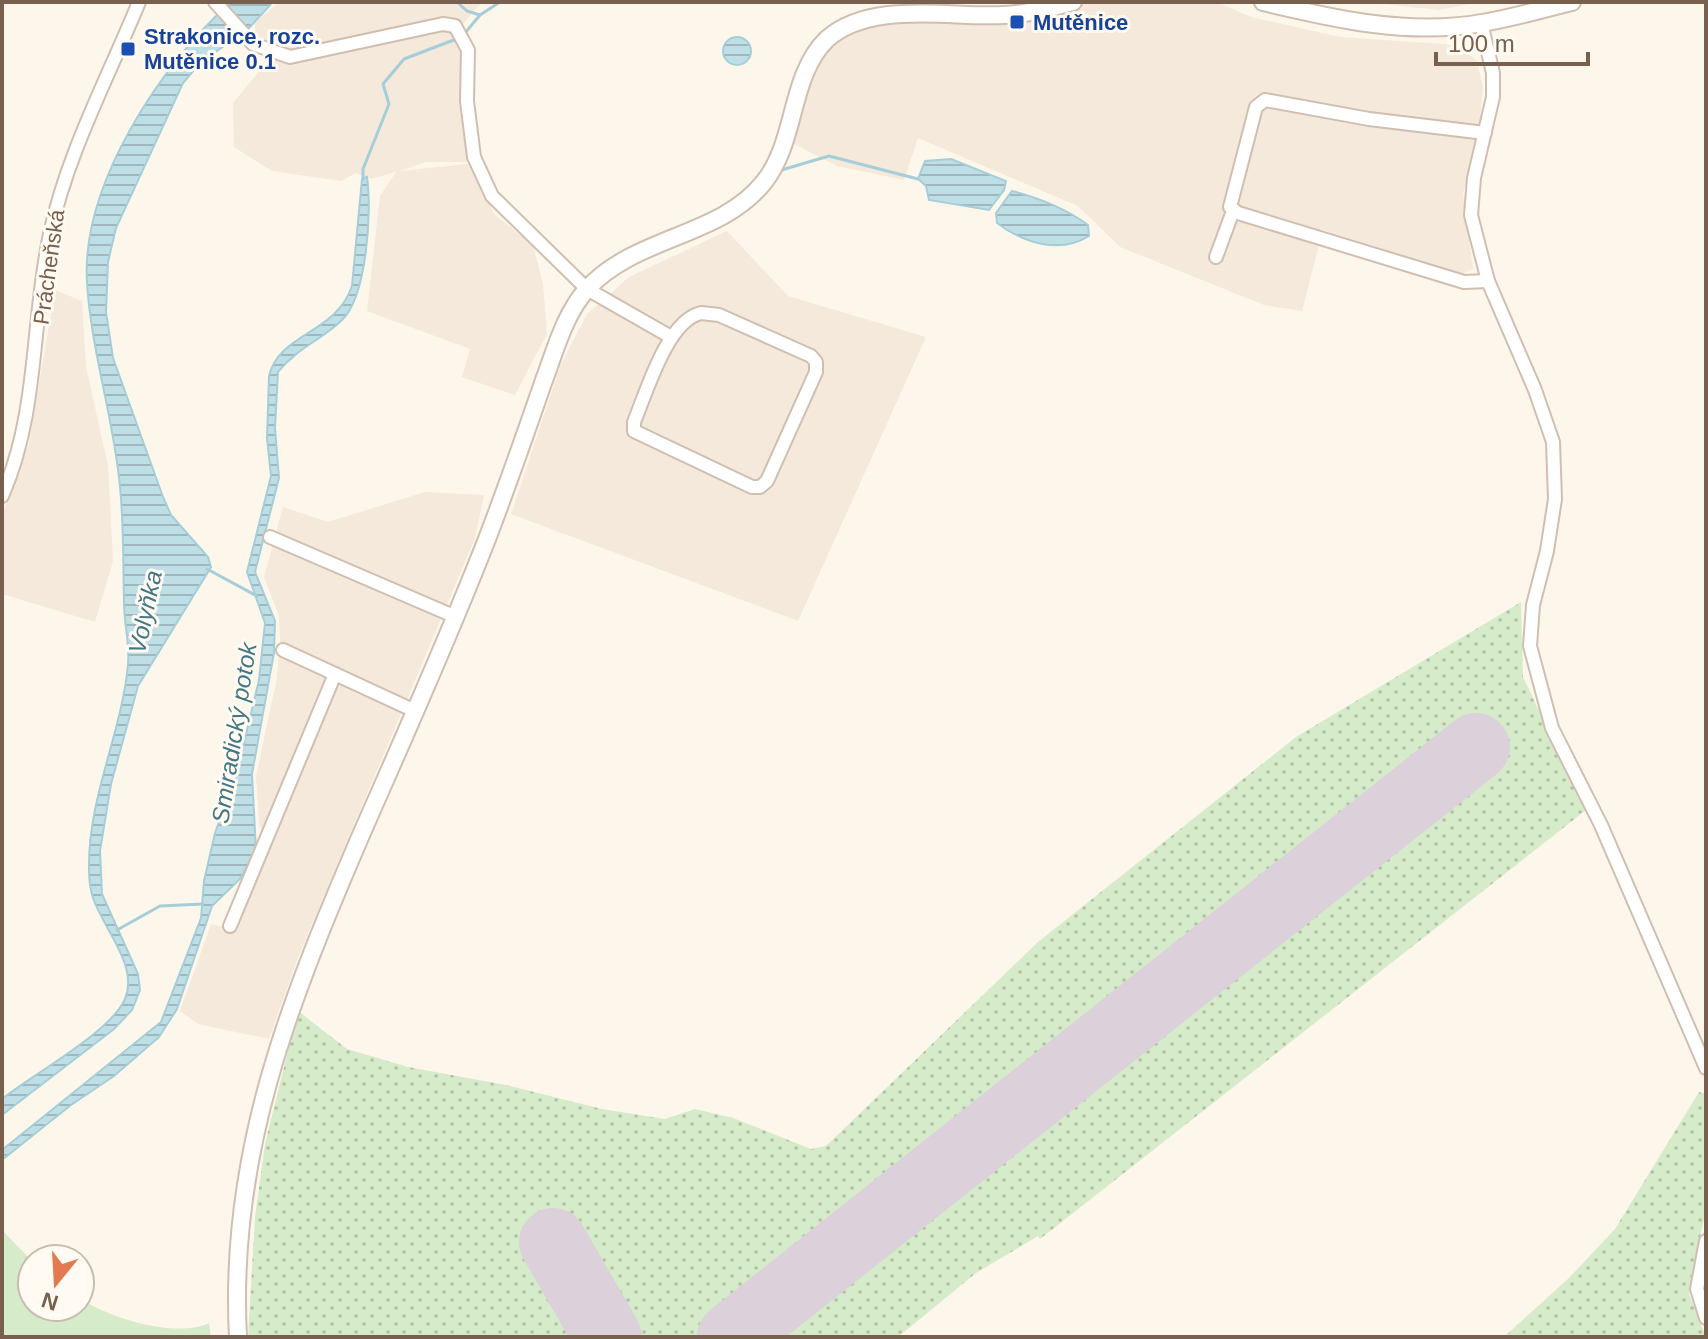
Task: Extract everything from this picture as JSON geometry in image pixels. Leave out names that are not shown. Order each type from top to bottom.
[{"type":"street","name":"Prácheňská","points":[[2,496],[14,466],[26,419],[53,220],[69,171],[139,2]]},
{"type":"street","points":[[238,1337],[235,1288],[245,1179],[266,1077],[315,941],[456,617],[563,328],[587,289],[616,265],[723,215],[756,191],[782,152],[808,68],[827,39],[857,23],[886,15],[1007,15],[1039,6],[1073,2]]},
{"type":"street","points":[[1263,2],[1371,24],[1420,26],[1481,23],[1572,2]]},
{"type":"street","points":[[217,4],[249,40],[269,52],[303,57],[443,24],[455,26],[468,50],[470,137],[474,157],[492,196],[587,289],[671,337]]},
{"type":"street","points":[[1481,23],[1493,73],[1493,97],[1474,178],[1471,215],[1488,281],[1535,390],[1553,442],[1555,499],[1547,551],[1533,605],[1530,646],[1552,728],[1601,825],[1706,1068]]},
{"type":"street","points":[[1216,257],[1233,211],[1231,201],[1254,112],[1265,100],[1369,119],[1485,133]]},
{"type":"street","points":[[1233,211],[1464,282],[1488,281]]},
{"type":"street","points":[[713,313],[814,358],[816,372],[763,486],[752,487],[634,431],[634,422],[671,337],[688,317],[713,313]]},
{"type":"street","points":[[270,537],[456,617]]},
{"type":"street","points":[[283,650],[415,711]]},
{"type":"street","points":[[230,926],[335,674]]},
{"type":"street","points":[[1706,1241],[1697,1289],[1706,1318]]},
{"type":"shaded area","points":[[279,2],[482,2],[461,26],[465,75],[459,103],[469,162],[426,162],[400,171],[468,164],[495,215],[533,245],[543,284],[547,334],[515,395],[462,377],[470,349],[367,311],[380,196],[396,172],[371,179],[356,173],[341,181],[272,171],[234,147],[233,103],[270,58],[274,47],[255,34],[255,22]]},
{"type":"shaded area","points":[[1090,2],[1217,2],[1251,17],[1340,37],[1458,45],[1477,61],[1483,88],[1480,118],[1463,194],[1473,269],[1461,274],[1323,230],[1302,311],[1264,305],[1120,247],[1078,206],[918,138],[904,180],[837,166],[794,144],[805,94],[818,62],[835,44],[863,27],[887,19],[1050,14]]},
{"type":"shaded area","points":[[1363,2],[1481,2],[1439,10]]},
{"type":"shaded area","points":[[727,231],[788,296],[926,337],[798,621],[511,514],[561,364],[587,314],[629,277]]},
{"type":"shaded area","points":[[55,290],[82,301],[86,367],[108,466],[113,561],[95,622],[2,594],[2,516],[29,443]]},
{"type":"shaded area","points":[[425,492],[484,495],[475,538],[299,955],[269,1039],[198,1024],[180,1011],[211,924],[232,929],[268,848],[259,824],[256,776],[277,678],[280,639],[279,616],[264,577],[283,507],[328,522]]},
{"type":"green space","points":[[1521,602],[1523,677],[1586,810],[1040,1239],[1038,1236],[976,1273],[898,1337],[248,1337],[255,1217],[265,1144],[298,1011],[347,1049],[408,1067],[506,1085],[602,1109],[665,1119],[695,1109],[733,1118],[811,1149],[826,1146],[1038,942],[1296,737]]},
{"type":"green space","points":[[1699,1092],[1706,1094],[1706,1208],[1689,1294],[1706,1337],[1504,1337],[1569,1278],[1615,1229]]},
{"type":"green space","points":[[2,1230],[16,1244],[16,1323],[96,1323],[96,1307],[125,1319],[162,1327],[179,1329],[209,1323],[211,1337],[2,1337]]},
{"type":"water","name":"Volyňka","points":[[231,2],[273,2],[249,28],[199,64],[183,83],[116,228],[108,262],[106,312],[113,358],[171,515],[208,557],[211,567],[138,686],[111,784],[100,851],[102,894],[138,974],[140,990],[132,1010],[114,1029],[2,1115],[2,1099],[104,1025],[125,999],[128,986],[124,960],[93,898],[89,875],[94,816],[125,690],[128,656],[120,487],[89,308],[89,245],[97,206],[111,167],[130,129],[178,58]]},
{"type":"water","points":[[737,37],[747,41],[751,51],[747,61],[737,65],[727,61],[723,51],[727,41]]},
{"type":"water","points":[[951,159],[1006,181],[1004,190],[989,210],[929,200],[926,186],[918,179],[925,161]]},
{"type":"water","points":[[367,177],[369,211],[366,253],[357,294],[350,310],[333,328],[278,372],[275,428],[279,478],[255,572],[275,621],[274,653],[252,774],[256,851],[240,879],[212,906],[177,1009],[159,1037],[114,1076],[71,1105],[2,1160],[2,1150],[161,1022],[201,918],[204,881],[215,833],[237,772],[259,680],[265,623],[247,572],[271,476],[267,438],[269,376],[284,351],[334,314],[352,286],[362,179]]},
{"type":"water","points":[[1012,191],[1071,214],[1088,225],[1089,236],[1065,245],[1053,245],[1041,244],[1007,230],[997,223],[996,213]]},
{"type":"waterway","points":[[457,2],[467,11],[480,15]]},
{"type":"waterway","name":"Smiradický potok","points":[[465,33],[480,15],[500,2]]},
{"type":"waterway","name":"Smiradický potok","points":[[363,179],[363,169],[389,104],[383,84],[404,59],[459,38]]},
{"type":"waterway","points":[[778,171],[829,156],[918,179]]},
{"type":"waterway","points":[[207,569],[257,596]]},
{"type":"waterway","points":[[117,930],[160,906],[203,904]]},
{"type":"runway","points":[[731,1337],[1476,747]]},
{"type":"runway","points":[[553,1242],[608,1337]]},
{"type":"place","name":"Mutěnice","points":[[1017,22]]},
{"type":"place","name":"Strakonice, rozc. Mutěnice 0.1","points":[[128,49]]}]
